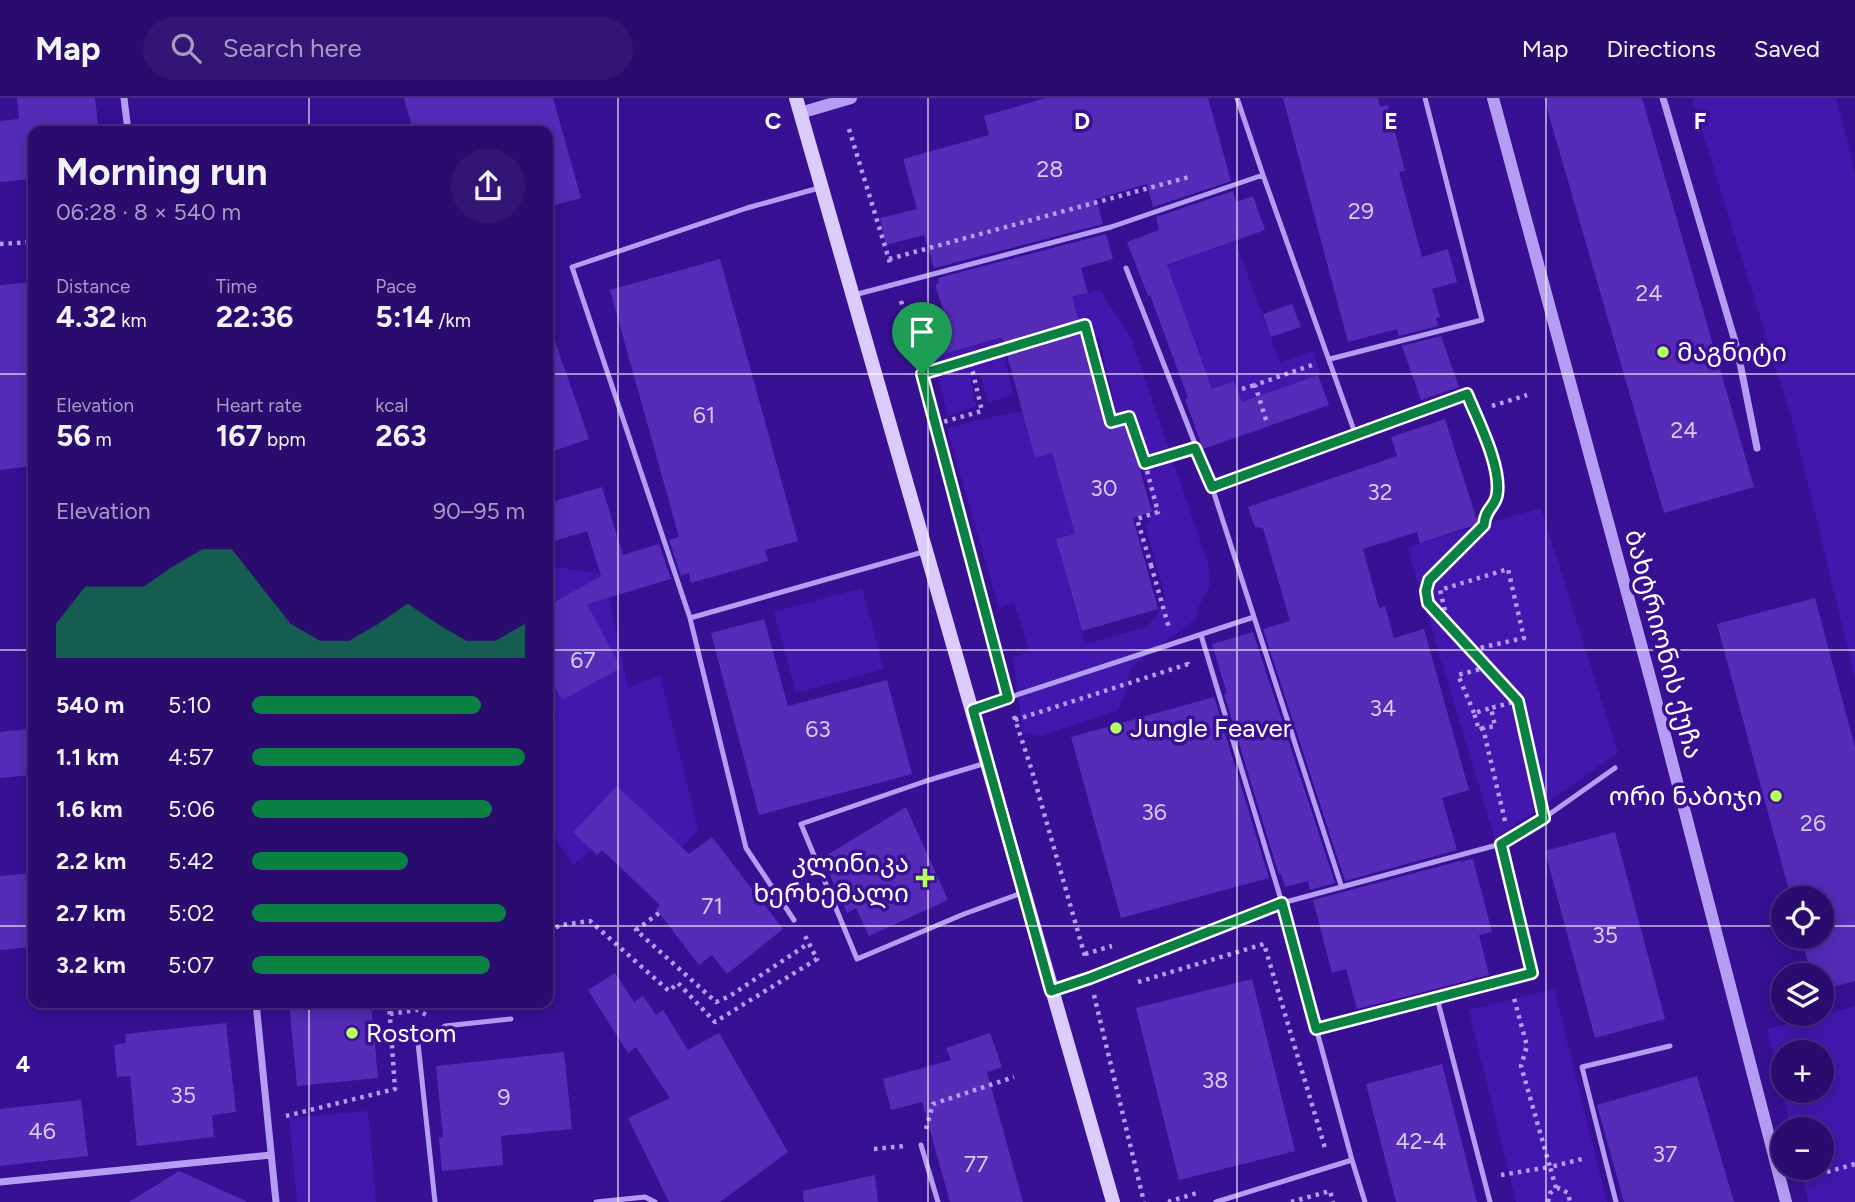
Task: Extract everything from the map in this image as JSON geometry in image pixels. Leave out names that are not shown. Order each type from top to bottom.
[{"type":"main road","points":[[796,98],[1112,1202]]},
{"type":"street","points":[[124,98],[127,126]]},
{"type":"street","points":[[800,113],[851,98]]},
{"type":"street","name":"ბახტრიონის ქუჩა","points":[[1493,98],[1652,685],[1786,1202]]},
{"type":"street","points":[[1662,98],[1737,348],[1757,448]]},
{"type":"street","points":[[256,1008],[276,1202]]},
{"type":"street","points":[[0,1182],[271,1155]]},
{"type":"lane","points":[[1237,98],[1356,436]]},
{"type":"lane","points":[[1330,359],[1482,320],[1425,98]]},
{"type":"lane","points":[[851,296],[1111,227],[1264,175]]},
{"type":"lane","points":[[794,920],[746,848],[690,618],[572,267],[757,205],[822,188]]},
{"type":"lane","points":[[1126,268],[1212,487],[1341,885]]},
{"type":"lane","points":[[1212,487],[1467,394],[1497,473]]},
{"type":"lane","points":[[690,618],[926,551]]},
{"type":"lane","points":[[973,710],[1254,617]]},
{"type":"lane","points":[[1201,635],[1282,903],[1365,1202]]},
{"type":"lane","points":[[987,763],[801,824],[857,959],[1022,893]]},
{"type":"lane","points":[[1051,991],[1282,903],[1501,844],[1544,818],[1615,768]]},
{"type":"lane","points":[[1316,1029],[1532,973],[1501,844]]},
{"type":"lane","points":[[1437,998],[1490,1202]]},
{"type":"lane","points":[[435,1202],[418,1043],[445,1026],[510,1019]]},
{"type":"lane","points":[[1616,1202],[1582,1067],[1670,1046]]},
{"type":"lane","points":[[921,1145],[938,1202]]},
{"type":"lane","points":[[1216,1202],[1352,1160]]},
{"type":"lane","points":[[596,1202],[645,1197],[655,1202]]},
{"type":"path","points":[[849,129],[936,424],[1008,698],[1085,954],[1144,1202]]},
{"type":"path","points":[[888,259],[1192,177]]},
{"type":"path","points":[[0,244],[28,242]]},
{"type":"path","points":[[922,374],[1085,325],[1111,422],[1129,417],[1158,512],[1137,519],[1170,632]]},
{"type":"path","points":[[1242,389],[1330,359]]},
{"type":"path","points":[[936,424],[982,411],[970,360]]},
{"type":"path","points":[[1255,385],[1266,420]]},
{"type":"path","points":[[1474,411],[1528,395]]},
{"type":"path","points":[[1142,463],[1195,448]]},
{"type":"path","points":[[1497,473],[1497,498],[1485,515],[1484,525],[1429,580],[1426,591],[1428,603],[1469,651],[1489,667],[1518,701],[1544,818]]},
{"type":"path","points":[[1450,629],[1440,590],[1508,569],[1524,638],[1469,651]]},
{"type":"path","points":[[1016,720],[1188,664],[1193,677]]},
{"type":"path","points":[[1489,667],[1458,676],[1479,730],[1495,726],[1491,708]]},
{"type":"path","points":[[1474,713],[1518,701]]},
{"type":"path","points":[[1483,729],[1509,840]]},
{"type":"path","points":[[553,929],[590,921],[669,991],[678,983],[715,1022],[817,959],[809,943],[730,996],[716,1002],[636,930],[659,913]]},
{"type":"path","points":[[1085,954],[1123,942]]},
{"type":"path","points":[[1133,984],[1264,944],[1327,1154]]},
{"type":"path","points":[[1510,979],[1527,1046],[1521,1066],[1556,1188]]},
{"type":"path","points":[[1094,996],[1107,992]]},
{"type":"path","points":[[285,1116],[395,1089],[389,1008]]},
{"type":"path","points":[[390,1014],[418,1010]]},
{"type":"path","points":[[874,1149],[921,1145],[933,1104],[1014,1077]]},
{"type":"path","points":[[1483,1175],[1510,1174],[1604,1154]]},
{"type":"path","points":[[1834,1170],[1855,1164]]},
{"type":"path","points":[[1548,1202],[1550,1193],[1556,1188]]},
{"type":"path","points":[[1556,1188],[1566,1190],[1570,1202]]},
{"type":"path","points":[[1168,1202],[1208,1190]]},
{"type":"path","points":[[1291,1202],[1330,1191],[1333,1202]]},
{"type":"shaded area","points":[[1692,98],[1836,98],[1855,173],[1855,678],[1794,426]]},
{"type":"shaded area","points":[[1235,241],[1280,363],[1313,351],[1320,374],[1273,391],[1252,432],[1234,381],[1212,389],[1167,266]]},
{"type":"shaded area","points":[[1100,290],[1131,338],[1208,564],[1210,585],[1198,608],[1197,618],[1131,667],[1118,710],[1040,736],[1023,733],[1013,658],[1030,652],[1014,603],[999,608],[947,428],[1023,412],[1035,457],[1052,453],[1075,534],[1057,540],[1084,644],[1146,627],[1156,617],[1165,596],[1146,527],[1153,511],[1151,497],[1126,416],[1116,413],[1100,340],[1079,331],[1004,355],[1013,394],[988,403],[981,375],[970,376],[976,406],[948,416],[935,367],[939,356],[980,344],[975,325]]},
{"type":"shaded area","points":[[1541,508],[1618,753],[1495,839],[1407,547]]},
{"type":"shaded area","points":[[556,567],[604,575],[628,688],[660,675],[698,830],[680,849],[637,809],[573,865],[553,835],[553,717],[556,714],[553,705],[553,569]]},
{"type":"shaded area","points":[[862,588],[884,669],[796,693],[774,612]]},
{"type":"shaded area","points":[[1554,989],[1607,1202],[1516,1202],[1469,1010]]},
{"type":"shaded area","points":[[1855,1006],[1855,1202],[1808,1202],[1803,1180],[1834,1180],[1834,1117],[1788,1117],[1785,1103],[1834,1103],[1834,1040],[1771,1040],[1771,1046],[1767,1029],[1778,1026],[1834,1026],[1834,1011]]},
{"type":"shaded area","points":[[368,1111],[376,1202],[297,1202],[289,1118]]},
{"type":"building","points":[[17,98],[95,98],[98,126],[28,126],[28,179],[0,182],[0,121],[19,119]]},
{"type":"building","points":[[404,98],[553,98],[581,198],[553,206],[553,126],[412,126]]},
{"type":"building","points":[[1046,98],[1208,98],[1231,181],[1153,207],[1147,184],[1096,199],[1103,224],[934,268],[924,235],[886,245],[880,218],[917,209],[903,159],[989,135],[984,116]]},
{"type":"building","points":[[1283,98],[1378,98],[1380,107],[1388,105],[1405,171],[1399,172],[1422,257],[1448,249],[1457,282],[1432,289],[1440,317],[1436,318],[1438,326],[1399,336],[1397,329],[1348,342]]},
{"type":"building","points":[[1544,98],[1642,98],[1754,487],[1664,513]]},
{"type":"building","points":[[1233,191],[1236,202],[1253,196],[1265,230],[1167,265],[1212,389],[1234,381],[1242,402],[1318,375],[1329,405],[1203,449],[1185,399],[1188,398],[1150,295],[1148,296],[1127,242],[1159,230],[1156,217]]},
{"type":"building","points":[[1106,234],[1113,259],[1081,268],[1088,293],[1072,297],[1108,425],[1126,420],[1152,512],[1133,518],[1158,609],[1082,631],[1056,539],[1075,534],[1052,453],[1035,458],[1002,337],[924,360],[915,333],[947,323],[935,284],[939,283],[938,278]]},
{"type":"building","points":[[720,259],[798,541],[765,550],[768,561],[691,583],[689,573],[681,576],[669,540],[679,537],[610,290]]},
{"type":"building","points":[[28,282],[28,467],[0,470],[0,285]]},
{"type":"building","points":[[1292,304],[1301,327],[1271,337],[1263,314]]},
{"type":"building","points":[[553,335],[589,439],[553,451]]},
{"type":"building","points":[[1441,336],[1459,387],[1421,400],[1402,346]]},
{"type":"building","points":[[1445,419],[1478,524],[1420,543],[1417,532],[1363,549],[1379,608],[1385,606],[1394,638],[1424,629],[1469,790],[1442,798],[1457,850],[1345,881],[1263,629],[1290,621],[1263,528],[1255,527],[1248,507],[1397,456],[1391,437]]},
{"type":"building","points":[[602,487],[623,555],[659,544],[671,579],[587,604],[621,668],[562,700],[553,684],[553,603],[601,576],[587,531],[553,541],[553,502]]},
{"type":"building","points":[[1815,598],[1855,747],[1855,981],[1834,987],[1834,963],[1808,963],[1804,949],[1834,949],[1834,886],[1788,886],[1717,624]]},
{"type":"building","points":[[764,619],[788,706],[887,680],[912,774],[759,815],[711,633]]},
{"type":"building","points":[[1253,632],[1335,883],[1310,890],[1308,881],[1285,887],[1281,874],[1279,875],[1224,694],[1227,694],[1212,644]]},
{"type":"building","points":[[1214,697],[1269,878],[1121,918],[1071,737]]},
{"type":"building","points":[[28,729],[28,775],[0,778],[0,732]]},
{"type":"building","points":[[617,786],[689,854],[712,837],[783,929],[727,974],[712,955],[699,965],[656,909],[660,905],[602,850],[597,855],[573,832]]},
{"type":"building","points":[[906,807],[948,900],[869,936],[856,908],[847,913],[822,858]]},
{"type":"building","points":[[1615,832],[1665,1019],[1595,1038],[1545,851]]},
{"type":"building","points":[[1473,859],[1492,932],[1479,935],[1489,975],[1357,1009],[1346,969],[1332,973],[1313,900]]},
{"type":"building","points":[[28,873],[28,947],[0,950],[0,876]]},
{"type":"building","points":[[615,973],[634,1002],[643,996],[656,1015],[663,1010],[688,1050],[719,1033],[788,1152],[720,1202],[669,1202],[628,1118],[670,1098],[636,1047],[628,1053],[588,990]]},
{"type":"building","points":[[1252,979],[1295,1151],[1179,1180],[1136,1008]]},
{"type":"building","points":[[289,1008],[371,1008],[378,1078],[297,1086]]},
{"type":"building","points":[[226,1023],[236,1112],[212,1115],[214,1137],[137,1146],[130,1076],[117,1077],[114,1045],[126,1043],[125,1034]]},
{"type":"building","points":[[990,1033],[1002,1067],[987,1072],[1023,1202],[950,1202],[922,1102],[891,1110],[883,1079],[951,1060],[946,1048]]},
{"type":"building","points":[[564,1052],[572,1129],[501,1136],[503,1165],[442,1171],[439,1138],[443,1137],[436,1066]]},
{"type":"building","points":[[1442,1064],[1477,1202],[1396,1202],[1366,1084]]},
{"type":"building","points":[[1697,1076],[1734,1202],[1624,1202],[1597,1105]]},
{"type":"building","points":[[81,1100],[88,1156],[0,1166],[0,1109]]},
{"type":"building","points":[[179,1171],[248,1202],[129,1202]]},
{"type":"building","points":[[875,1175],[878,1202],[804,1202],[803,1191]]},
{"type":"place","name":"მაგნიტი","points":[[1663,352]]},
{"type":"place","name":"Jungle Feaver","points":[[1116,728]]},
{"type":"place","name":"ორი ნაბიჯი","points":[[1776,796]]},
{"type":"place","name":"კლინიკა ხერხემალი","points":[[925,878]]},
{"type":"place","name":"Rostom","points":[[352,1033]]},
{"type":"route","points":[[1085,325],[1111,422],[1129,417],[1145,463],[1195,448],[1212,487],[1467,394],[1497,473],[1497,498],[1485,515],[1484,525],[1429,580],[1426,591],[1428,603],[1469,651],[1489,667],[1518,701],[1522,714],[1544,818],[1501,844],[1532,973],[1316,1029],[1282,903],[1051,991],[973,710],[1008,698],[922,374],[1085,325]]}]
